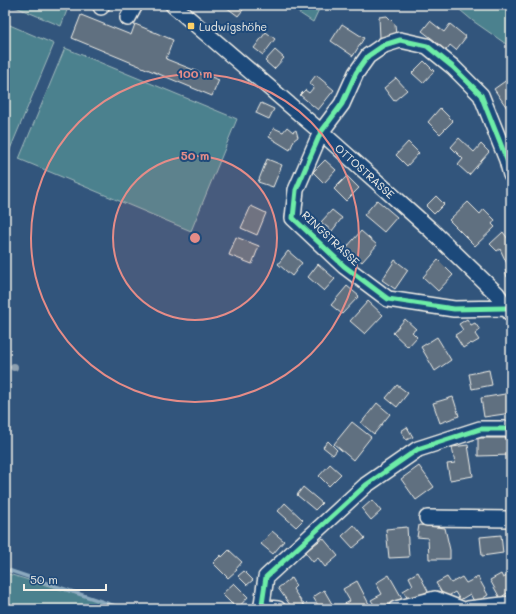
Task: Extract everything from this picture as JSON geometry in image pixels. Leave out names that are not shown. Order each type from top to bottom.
[{"type":"street","name":"OTTOSTRASSE","points":[[173,5],[321,132],[431,230],[497,294],[509,311]]},
{"type":"street","name":"RINGSTRASSE","points":[[509,311],[454,310],[388,299],[344,266],[293,218],[296,190],[321,132],[342,104],[356,73],[368,56],[384,45],[400,40],[427,46],[453,67],[481,95],[507,160],[511,175]]},
{"type":"street","points":[[278,609],[268,608],[262,604],[266,577],[366,485],[418,449],[480,429],[511,429]]},
{"type":"street","points":[[428,518],[511,519]]},
{"type":"street","points":[[396,609],[435,600],[461,609]]},
{"type":"street","points":[[468,609],[511,604]]},
{"type":"green space","points":[[11,5],[69,5],[61,26]]},
{"type":"green space","points":[[287,5],[321,5],[313,22]]},
{"type":"green space","points":[[454,5],[511,5],[511,49],[473,21]]},
{"type":"green space","points":[[5,23],[54,44],[8,154],[5,153]]},
{"type":"green space","points":[[65,48],[237,119],[191,231],[19,159]]},
{"type":"green space","points":[[5,573],[127,609],[5,609]]},
{"type":"building","points":[[228,5],[247,5],[238,16],[226,7]]},
{"type":"building","points":[[81,15],[131,35],[135,24],[173,40],[166,59],[219,80],[212,96],[72,38]]},
{"type":"building","points":[[387,16],[395,24],[396,36],[380,38],[379,17]]},
{"type":"building","points":[[430,21],[444,32],[450,24],[466,37],[456,50],[450,45],[444,53],[433,44],[435,41],[422,31]]},
{"type":"building","points":[[342,24],[364,38],[353,56],[331,41]]},
{"type":"building","points":[[266,32],[275,39],[263,55],[254,48]]},
{"type":"building","points":[[275,50],[284,58],[274,69],[265,61]]},
{"type":"building","points":[[424,61],[434,71],[423,83],[412,73]]},
{"type":"building","points":[[316,75],[334,90],[318,110],[300,95],[305,90],[309,93],[314,87],[309,84]]},
{"type":"building","points":[[511,77],[511,105],[507,108],[494,89]]},
{"type":"building","points":[[396,78],[407,90],[394,101],[384,88]]},
{"type":"building","points":[[261,103],[274,109],[269,119],[256,113]]},
{"type":"building","points":[[440,108],[453,121],[440,134],[428,122]]},
{"type":"building","points":[[287,127],[293,132],[296,130],[298,137],[294,140],[290,150],[269,137],[274,128],[283,132]]},
{"type":"building","points":[[459,138],[474,152],[481,144],[489,152],[469,175],[458,165],[463,159],[451,147]]},
{"type":"building","points":[[408,142],[419,153],[407,166],[396,155]]},
{"type":"building","points":[[267,159],[282,165],[273,187],[258,182]]},
{"type":"building","points":[[325,160],[336,170],[324,183],[313,172]]},
{"type":"building","points":[[347,176],[359,188],[346,201],[334,189]]},
{"type":"building","points":[[436,196],[444,204],[434,214],[426,206]]},
{"type":"building","points":[[377,200],[397,217],[384,232],[364,215]]},
{"type":"building","points":[[468,202],[480,214],[484,209],[495,220],[492,224],[495,227],[475,246],[449,220]]},
{"type":"building","points":[[251,206],[266,213],[257,235],[241,228]]},
{"type":"building","points":[[332,210],[342,218],[332,231],[321,222]]},
{"type":"building","points":[[361,231],[377,245],[362,262],[346,248]]},
{"type":"building","points":[[503,232],[511,245],[511,276],[507,277],[505,270],[509,268],[500,249],[497,251],[490,244]]},
{"type":"building","points":[[236,237],[259,246],[252,264],[229,255]]},
{"type":"building","points":[[288,251],[302,263],[292,276],[278,264]]},
{"type":"building","points":[[395,260],[408,270],[395,289],[382,280]]},
{"type":"building","points":[[438,260],[453,275],[438,291],[423,277]]},
{"type":"building","points":[[318,264],[335,279],[324,291],[308,277]]},
{"type":"building","points":[[347,286],[359,296],[342,314],[331,305]]},
{"type":"building","points":[[368,301],[383,315],[365,334],[350,321]]},
{"type":"building","points":[[405,319],[416,329],[412,332],[417,337],[408,347],[393,333]]},
{"type":"building","points":[[467,319],[471,325],[475,323],[480,330],[475,334],[479,340],[463,348],[455,335],[463,330],[459,324]]},
{"type":"building","points":[[437,337],[451,360],[435,371],[421,347]]},
{"type":"building","points":[[489,370],[492,385],[472,389],[469,374]]},
{"type":"building","points":[[397,385],[408,393],[397,407],[386,398]]},
{"type":"building","points":[[511,393],[511,413],[484,417],[481,398]]},
{"type":"building","points":[[453,397],[459,416],[440,423],[433,403]]},
{"type":"building","points":[[377,403],[390,414],[374,434],[361,423]]},
{"type":"building","points":[[352,422],[371,437],[353,460],[334,444]]},
{"type":"building","points":[[407,427],[413,437],[406,440],[401,431]]},
{"type":"building","points":[[478,438],[511,438],[511,455],[478,456]]},
{"type":"building","points":[[328,441],[337,450],[333,455],[323,447]]},
{"type":"building","points":[[468,445],[473,476],[450,480],[447,464],[455,463],[452,447]]},
{"type":"building","points":[[330,464],[341,474],[329,486],[319,476]]},
{"type":"building","points":[[419,466],[434,487],[416,500],[401,479]]},
{"type":"building","points":[[303,487],[322,503],[315,510],[297,495]]},
{"type":"building","points":[[372,500],[381,511],[371,520],[362,509]]},
{"type":"building","points":[[285,503],[303,520],[296,527],[278,511]]},
{"type":"building","points":[[354,525],[365,538],[353,548],[342,536]]},
{"type":"building","points":[[419,525],[445,528],[450,550],[450,559],[429,559],[428,538],[417,537]]},
{"type":"building","points":[[407,527],[409,557],[389,558],[386,529]]},
{"type":"building","points":[[272,531],[284,541],[273,554],[261,544]]},
{"type":"building","points":[[501,535],[503,553],[482,556],[480,537]]},
{"type":"building","points":[[323,538],[338,556],[325,567],[318,558],[313,562],[305,552]]},
{"type":"building","points":[[229,550],[242,562],[236,569],[237,570],[228,578],[213,563]]},
{"type":"building","points":[[244,571],[253,580],[247,585],[238,576]]},
{"type":"building","points":[[418,572],[428,591],[410,602],[403,591],[413,585],[409,577]]},
{"type":"building","points":[[501,574],[503,578],[511,574],[511,593],[510,591],[500,598],[490,580]]},
{"type":"building","points":[[389,575],[402,598],[384,609],[377,609],[371,600],[382,594],[376,583]]},
{"type":"building","points":[[447,577],[451,583],[462,577],[466,583],[478,577],[488,595],[475,603],[470,594],[460,600],[455,592],[445,598],[436,583]]},
{"type":"building","points":[[291,578],[296,586],[293,589],[305,607],[303,609],[293,609],[278,588]]},
{"type":"building","points":[[357,581],[369,604],[361,609],[341,609],[340,607],[350,601],[343,589]]},
{"type":"building","points":[[234,583],[248,597],[237,609],[222,594]]},
{"type":"building","points":[[324,590],[335,609],[316,609],[319,607],[313,597]]},
{"type":"waterway","points":[[5,569],[124,609]]},
{"type":"cycle path","points":[[506,308],[454,309],[388,299],[344,266],[293,218],[296,190],[321,132],[342,104],[356,73],[368,56],[384,45],[400,40],[427,46],[453,67],[481,95],[507,160],[511,175]]},
{"type":"cycle path","points":[[278,609],[267,608],[262,604],[266,577],[366,485],[418,449],[480,429],[511,429]]},
{"type":"place","name":"Ludwigshöhe","points":[[191,26]]}]
